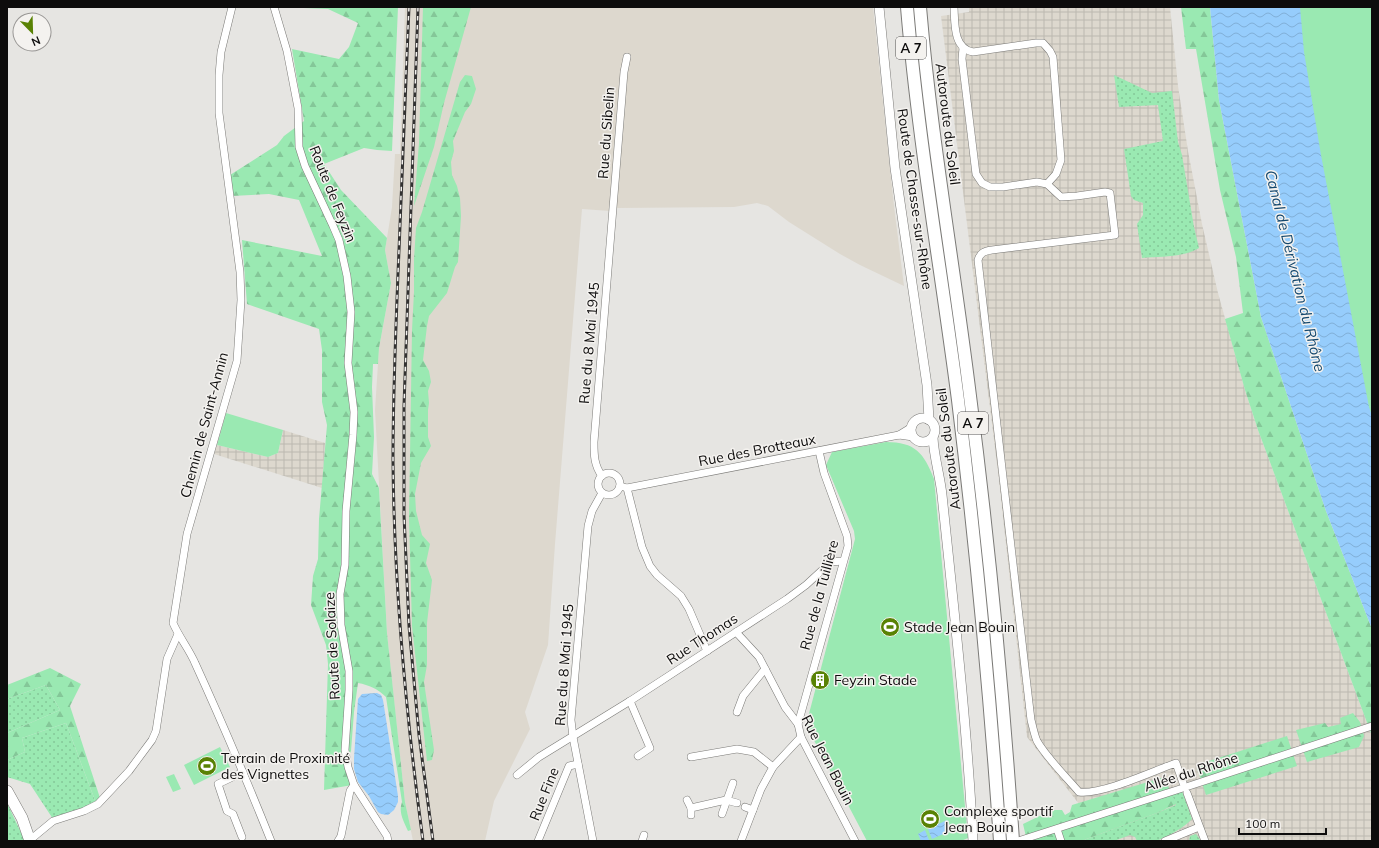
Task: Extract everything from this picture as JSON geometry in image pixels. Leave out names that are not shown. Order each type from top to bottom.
[{"type":"highway","name":"Autoroute du Soleil","points":[[907,7],[921,137],[956,391],[972,525],[986,667],[1000,841]]},
{"type":"highway","name":"Autoroute du Soleil","points":[[920,7],[935,144],[969,387],[986,532],[1004,721],[1012,841]]},
{"type":"main road","name":"Route de Chasse-sur-Rhône","points":[[879,7],[895,168],[927,394],[929,420]]},
{"type":"main road","name":"Route de Chasse-sur-Rhône","points":[[920,419],[927,394]]},
{"type":"main road","points":[[937,465],[922,443],[918,442],[912,432],[913,424],[920,419],[929,420],[935,428],[933,448],[941,481],[961,676],[970,781],[972,841]]},
{"type":"main road","points":[[922,443],[933,438]]},
{"type":"main road","points":[[9,797],[22,818],[30,840]]},
{"type":"street","name":"Chemin de Saint-Annin","points":[[178,634],[173,623],[187,534],[237,361],[241,300],[240,272],[220,113],[219,75],[221,52],[232,7]]},
{"type":"street","name":"Route de Feyzin","points":[[274,7],[287,52],[298,108],[299,147],[305,166],[339,240],[345,264],[349,294],[351,329],[348,363],[353,397],[354,419],[346,511],[342,583]]},
{"type":"street","points":[[954,7],[957,37],[963,48],[962,59],[976,174],[982,183],[990,187],[1002,187],[1037,182],[1047,184],[1061,196],[1077,196],[1104,192],[1110,193],[1114,235],[985,251],[980,255],[978,260],[1031,720],[1034,733],[1038,742],[1079,792],[1087,793],[1104,789],[1176,763],[1183,783]]},
{"type":"street","points":[[963,48],[973,52],[1043,43],[1050,51],[1053,57],[1061,160],[1056,174],[1047,184]]},
{"type":"street","name":"Rue du Sibelin","points":[[613,211],[624,72],[627,57]]},
{"type":"street","name":"Rue du 8 Mai 1945","points":[[602,476],[596,465],[594,442],[613,211]]},
{"type":"street","name":"Rue des Brotteaux","points":[[624,487],[819,451],[912,432]]},
{"type":"street","name":"Rue de la Tuillière","points":[[798,724],[848,546],[847,536],[824,473],[819,451]]},
{"type":"street","points":[[624,487],[608,496],[602,493],[598,484],[602,476],[609,473],[615,475],[624,487],[650,566],[657,575],[681,596],[689,609],[707,651]]},
{"type":"street","name":"Rue du 8 Mai 1945","points":[[593,841],[571,720],[588,526],[592,511],[602,493]]},
{"type":"street","name":"Rue Thomas","points":[[517,775],[539,757],[630,701],[806,585],[830,562],[843,561]]},
{"type":"street","name":"Route de Solaize","points":[[342,583],[340,605],[349,672],[345,750],[348,767],[354,785],[387,836],[388,841]]},
{"type":"street","name":"Rue Jean Bouin","points":[[736,632],[759,657],[785,707],[798,724],[801,737],[855,841]]},
{"type":"street","points":[[178,634],[193,658],[226,731],[271,841]]},
{"type":"street","points":[[30,840],[53,822],[84,811],[98,804],[129,771],[152,740],[156,731],[167,659],[178,634]]},
{"type":"street","points":[[737,712],[742,696],[765,669]]},
{"type":"street","points":[[630,701],[650,748],[638,756]]},
{"type":"street","name":"Allée du Rhône","points":[[1018,841],[1372,726]]},
{"type":"street","points":[[740,841],[761,789],[773,767],[801,737]]},
{"type":"street","points":[[691,757],[737,749],[754,752],[773,767]]},
{"type":"street","name":"Rue Fine","points":[[538,841],[569,766],[578,764]]},
{"type":"street","points":[[242,772],[218,784],[227,812],[233,814],[242,837]]},
{"type":"street","points":[[722,814],[733,783]]},
{"type":"street","points":[[338,841],[341,836],[350,791],[354,785]]},
{"type":"street","points":[[1187,793],[1205,841]]},
{"type":"street","points":[[687,800],[691,811],[726,800],[737,803]]},
{"type":"street","points":[[745,806],[753,810]]},
{"type":"street","points":[[1165,841],[1199,827]]},
{"type":"street","points":[[1056,829],[1061,841]]},
{"type":"shaded area","points":[[405,7],[873,7],[904,286],[840,254],[789,222],[768,206],[757,203],[734,207],[618,208],[610,211],[582,209],[548,645],[525,712],[530,729],[494,801],[485,841],[413,841],[405,802],[387,633],[375,410],[379,348],[391,283],[385,250],[392,207],[395,154],[400,154]]},
{"type":"shaded area","points":[[969,7],[1170,7],[1178,86],[1188,151],[1202,224],[1218,293],[1245,390],[1258,430],[1372,736],[1372,841],[1057,841],[1079,804],[1027,737],[999,480],[941,16],[969,12]]},
{"type":"shaded area","points":[[283,430],[325,443],[322,488],[214,454],[217,445],[268,457],[278,453]]},
{"type":"green space","points":[[279,7],[398,7],[392,151],[364,148],[324,164],[341,190],[387,238],[385,250],[391,283],[379,348],[378,364],[373,364],[372,387],[374,437],[372,474],[379,488],[387,633],[405,802],[411,830],[408,831],[401,813],[402,802],[386,697],[373,688],[358,683],[351,751],[344,766],[352,785],[324,790],[328,664],[326,645],[311,605],[313,576],[318,559],[319,519],[327,425],[322,402],[322,350],[319,329],[247,304],[242,240],[322,256],[299,200],[269,194],[232,196],[230,175],[277,145],[284,136],[304,121],[292,49],[339,59],[349,47],[358,23],[328,9]]},
{"type":"green space","points":[[423,7],[471,7],[444,103],[434,147],[414,206],[419,143]]},
{"type":"green space","points":[[1181,7],[1210,7],[1219,100],[1261,317],[1326,511],[1372,629],[1372,736],[1258,430],[1225,319],[1243,313],[1236,257],[1220,190],[1196,49],[1186,49]]},
{"type":"green space","points":[[1265,7],[1372,7],[1372,518]]},
{"type":"green space","points":[[465,75],[472,76],[476,89],[471,104],[465,112],[453,141],[454,151],[451,162],[452,175],[460,198],[461,216],[458,262],[447,293],[429,316],[427,326],[423,360],[429,371],[431,382],[428,391],[428,437],[431,446],[421,463],[415,494],[416,511],[422,535],[430,544],[426,563],[432,580],[427,623],[427,665],[424,682],[434,750],[432,760],[427,761],[412,626],[409,518],[414,259],[416,228],[460,82]]},
{"type":"green space","points":[[1114,75],[1152,93],[1172,91],[1178,142],[1182,155],[1199,248],[1186,254],[1142,258],[1137,224],[1143,215],[1143,203],[1134,200],[1131,196],[1124,149],[1163,141],[1158,105],[1119,107]]},
{"type":"green space","points":[[226,413],[283,430],[278,453],[268,457],[217,445]]},
{"type":"green space","name":"Stade Jean Bouin","points":[[886,442],[904,444],[917,451],[926,462],[934,479],[968,838],[961,841],[867,841],[806,725],[855,539],[854,531],[826,465],[832,452]]},
{"type":"green space","points":[[50,668],[81,684],[70,706],[100,798],[96,803],[66,723],[22,738],[25,752],[7,760],[7,733],[60,710],[46,685],[7,699],[7,685]]},
{"type":"green space","points":[[46,685],[60,710],[7,733],[7,699]]},
{"type":"green space","points":[[1353,713],[1360,722],[1364,736],[1359,747],[1307,762],[1296,730],[1325,723],[1328,727],[1341,724],[1340,718]]},
{"type":"green space","points":[[66,723],[96,803],[82,810],[53,819],[30,784],[7,777],[7,760],[25,752],[22,738]]},
{"type":"green space","points":[[1287,736],[1297,766],[1206,795],[1197,768],[1202,766],[1203,763]]},
{"type":"green space","name":"Terrain de Proximité des Vignettes","points":[[220,747],[230,767],[194,785],[184,765]]},
{"type":"green space","points":[[174,774],[181,789],[173,792],[166,777]]},
{"type":"green space","points":[[1161,778],[1165,779],[1176,804],[1157,813],[1081,841],[1027,841],[1023,824],[1052,810],[1062,810],[1065,815],[1070,812],[1072,805]]},
{"type":"green space","points":[[1182,791],[1192,819],[1165,837],[1156,841],[1137,841],[1135,837],[1130,835],[1114,841],[1081,841],[1176,805],[1172,795]]},
{"type":"green space","points":[[7,803],[25,841],[7,841]]},
{"type":"green space","points":[[1196,834],[1201,841],[1189,841],[1190,836]]},
{"type":"water","name":"Canal de Dérivation du Rhône","points":[[1210,7],[1300,7],[1304,52],[1321,155],[1369,407],[1372,416],[1372,629],[1326,511],[1261,317],[1219,100]]},
{"type":"water","points":[[377,693],[381,695],[383,700],[398,796],[398,802],[394,810],[388,815],[378,812],[369,796],[358,782],[354,769],[358,699],[362,694]]},
{"type":"water","points":[[947,820],[952,830],[932,839],[928,829]]},
{"type":"water","points":[[925,830],[929,840],[921,841],[918,834]]},
{"type":"railway","points":[[409,7],[396,329],[393,460],[398,604],[406,699],[423,841]]},
{"type":"railway","points":[[418,7],[404,406],[404,515],[409,626],[419,735],[433,841]]},
{"type":"place","name":"Stade Jean Bouin","points":[[890,627]]},
{"type":"place","name":"Feyzin Stade","points":[[820,680]]},
{"type":"place","name":"Terrain de Proximité des Vignettes","points":[[207,766]]},
{"type":"place","name":"Complexe sportif Jean Bouin","points":[[930,819]]}]
